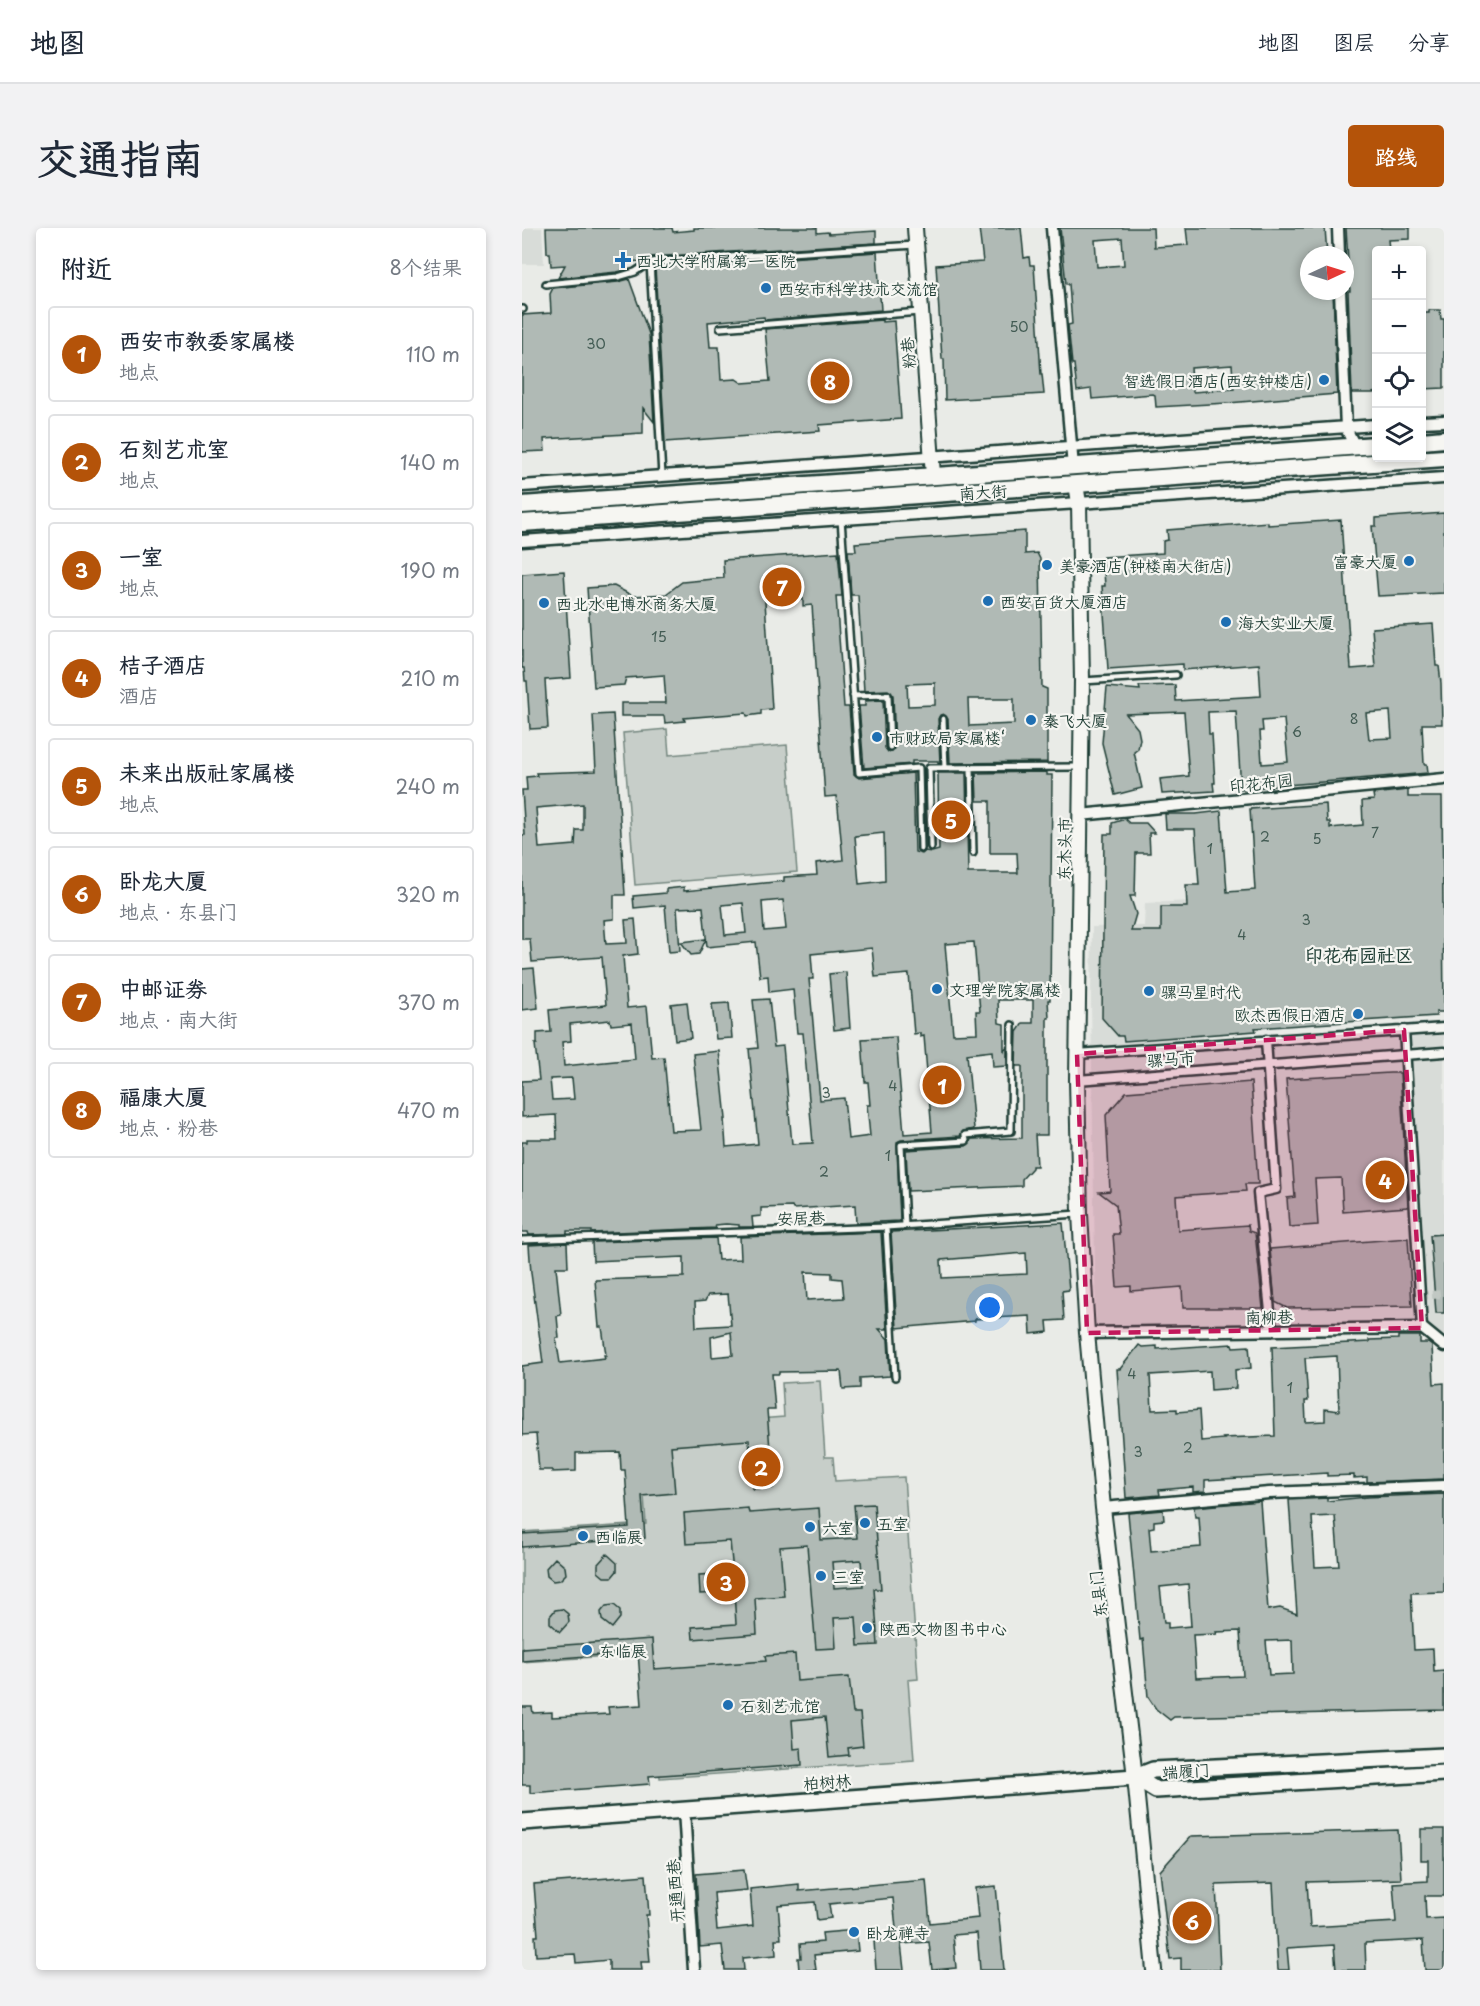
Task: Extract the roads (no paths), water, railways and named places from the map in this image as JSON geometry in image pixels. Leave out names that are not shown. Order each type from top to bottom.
[{"type":"main road","points":[[1426,441],[1444,439]]},
{"type":"main road","name":"南大街","points":[[522,505],[1372,445]]},
{"type":"main road","name":"南大街","points":[[522,523],[1444,458]]},
{"type":"main road","name":"端履门","points":[[1135,1777],[1153,1770],[1444,1756]]},
{"type":"main road","name":"端履门","points":[[1135,1777],[1156,1790],[1444,1773]]},
{"type":"main road","name":"柏树林","points":[[522,1822],[1135,1777]]},
{"type":"street","name":"粉巷","points":[[915,228],[933,475]]},
{"type":"street","points":[[1052,228],[1073,466]]},
{"type":"street","points":[[1338,228],[1339,246]]},
{"type":"street","points":[[1340,300],[1346,428],[1355,447]]},
{"type":"street","points":[[1426,422],[1444,421]]},
{"type":"street","points":[[522,486],[1372,425]]},
{"type":"street","points":[[522,541],[1444,478]]},
{"type":"street","name":"东木头市","points":[[1076,484],[1079,503],[1082,681],[1077,1054],[1080,1214]]},
{"type":"street","name":"印花布园","points":[[1080,815],[1444,779]]},
{"type":"street","name":"骡马市","points":[[1077,1054],[1444,1028]]},
{"type":"street","points":[[1404,1030],[1422,1328],[1444,1346]]},
{"type":"street","points":[[1266,1040],[1276,1189],[1258,1193],[1272,1331]]},
{"type":"street","name":"骡马市","points":[[1077,1080],[1444,1052]]},
{"type":"street","name":"东县门","points":[[1080,1214],[1087,1333],[1103,1508],[1135,1777],[1154,1970]]},
{"type":"street","name":"南柳巷","points":[[1087,1333],[1422,1328]]},
{"type":"street","points":[[1103,1508],[1269,1493],[1444,1486]]},
{"type":"street","name":"开通西巷","points":[[684,1810],[694,1970]]},
{"type":"lane","points":[[546,284],[618,278],[635,272],[651,262],[916,245]]},
{"type":"lane","points":[[651,262],[662,476]]},
{"type":"lane","points":[[720,328],[920,312]]},
{"type":"lane","points":[[841,519],[859,773],[919,768],[921,849]]},
{"type":"lane","points":[[1082,681],[1176,675]]},
{"type":"lane","points":[[854,696],[888,695],[890,747]]},
{"type":"lane","points":[[943,719],[945,768]]},
{"type":"lane","points":[[971,767],[973,853]]},
{"type":"lane","points":[[931,847],[929,768],[1081,767]]},
{"type":"lane","points":[[905,1226],[900,1144],[966,1141],[965,1135],[1011,1131],[1012,1025]]},
{"type":"lane","name":"安居巷","points":[[522,1240],[886,1227],[1080,1214]]},
{"type":"lane","points":[[886,1227],[895,1377]]},
{"type":"tunnel","points":[[1420,1296],[1444,1294]]},
{"type":"place","name":"西北大学附属第一医院","points":[[623,260]]},
{"type":"place","name":"西安市科学技术交流馆","points":[[766,288]]},
{"type":"place","name":"智选假日酒店(西安钟楼店)","points":[[1324,380]]},
{"type":"place","name":"福康大厦","points":[[830,381]]},
{"type":"place","name":"富豪大厦","points":[[1409,561]]},
{"type":"place","name":"美豪酒店(钟楼南大街店)","points":[[1047,565]]},
{"type":"place","name":"中邮证券","points":[[782,587]]},
{"type":"place","name":"西安百货大厦酒店","points":[[988,601]]},
{"type":"place","name":"西北水电博水商务大厦","points":[[544,603]]},
{"type":"place","name":"海大实业大厦","points":[[1226,622]]},
{"type":"place","name":"秦飞大厦","points":[[1031,720]]},
{"type":"place","name":"市财政局家属楼‘","points":[[877,737]]},
{"type":"place","name":"未来出版社家属楼","points":[[951,820]]},
{"type":"place","name":"文理学院家属楼","points":[[937,989]]},
{"type":"place","name":"骡马星时代","points":[[1149,991]]},
{"type":"place","name":"欧杰西假日酒店","points":[[1358,1014]]},
{"type":"place","name":"西安市教委家属楼","points":[[942,1085]]},
{"type":"place","name":"桔子酒店","points":[[1385,1180]]},
{"type":"place","name":"石刻艺术室","points":[[761,1467]]},
{"type":"place","name":"五室","points":[[865,1523]]},
{"type":"place","name":"六室","points":[[810,1527]]},
{"type":"place","name":"西临展","points":[[583,1536]]},
{"type":"place","name":"三室","points":[[821,1576]]},
{"type":"place","name":"一室","points":[[726,1582]]},
{"type":"place","name":"陕西文物图书中心","points":[[867,1628]]},
{"type":"place","name":"东临展","points":[[587,1650]]},
{"type":"place","name":"石刻艺术馆","points":[[728,1705]]},
{"type":"place","name":"卧龙大厦","points":[[1192,1921]]},
{"type":"place","name":"卧龙禅寺","points":[[854,1932]]},
{"type":"district","name":"印花布园社区","points":[[1359,954]]}]
